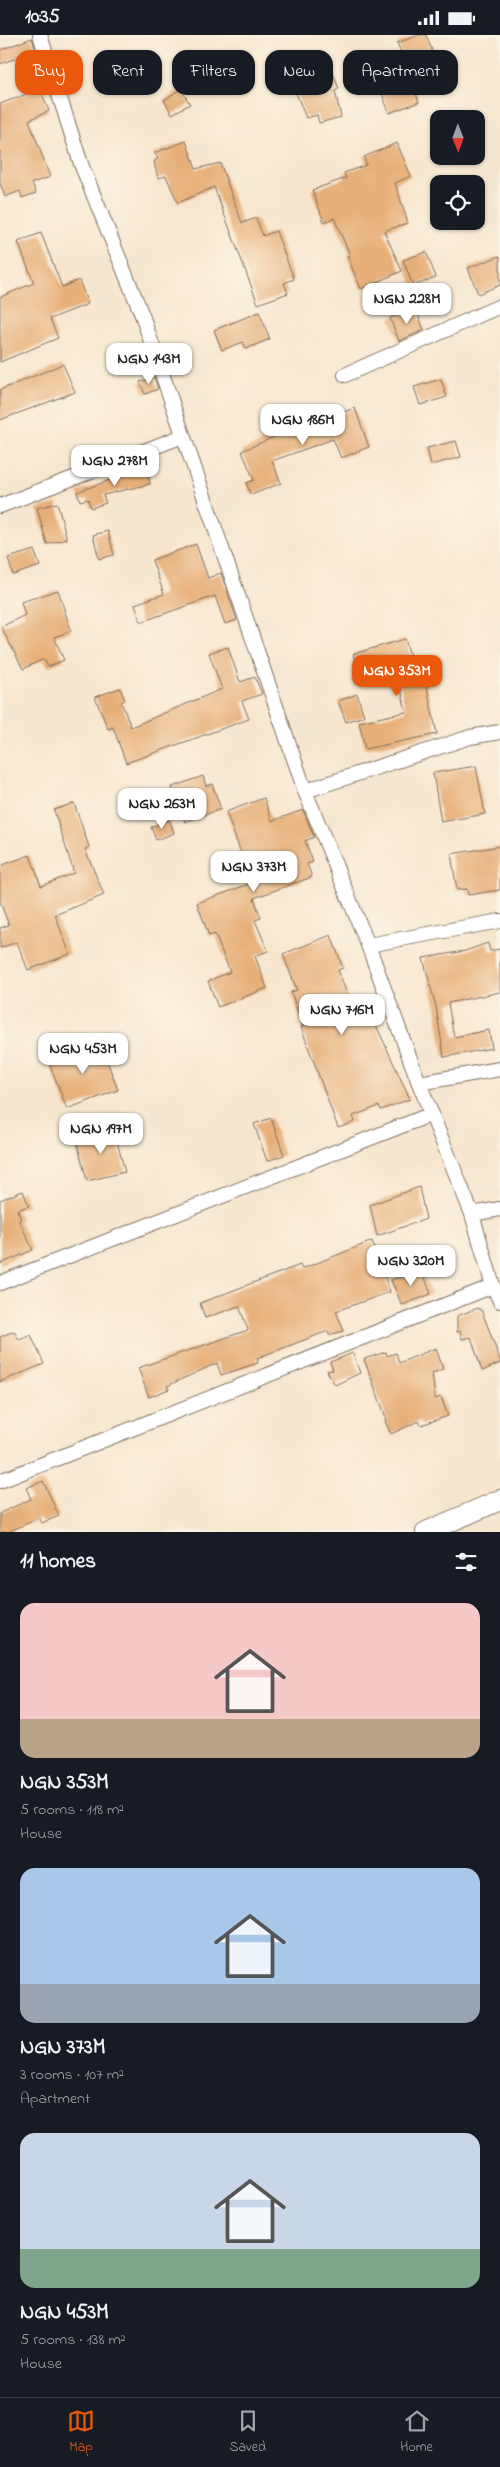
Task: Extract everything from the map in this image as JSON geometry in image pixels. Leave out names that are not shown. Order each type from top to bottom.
[{"type":"main road","points":[[426,1532],[500,1500]]},
{"type":"street","points":[[40,35],[81,164],[142,315],[305,791],[368,945],[418,1083],[472,1214],[493,1286],[500,1301]]},
{"type":"street","points":[[345,375],[500,306]]},
{"type":"street","points":[[0,506],[183,436]]},
{"type":"street","points":[[305,791],[470,737],[500,732]]},
{"type":"street","points":[[368,945],[500,921]]},
{"type":"street","points":[[418,1083],[500,1069]]},
{"type":"street","points":[[0,1283],[432,1114]]},
{"type":"street","points":[[472,1214],[500,1209]]},
{"type":"street","points":[[0,1481],[493,1286]]},
{"type":"building","points":[[419,35],[426,35],[432,50],[400,50],[397,43]]},
{"type":"building","points":[[32,38],[36,50],[15,50],[15,59],[0,64],[0,50]]},
{"type":"building","points":[[333,75],[339,89],[335,91],[341,117],[319,123],[317,115],[306,118],[297,95],[333,95]]},
{"type":"building","points":[[24,95],[42,95],[49,111],[29,120],[50,177],[32,183],[36,193],[22,198],[20,191],[5,197],[0,183],[0,104]]},
{"type":"building","points":[[172,95],[185,95],[190,104],[172,114],[164,100]]},
{"type":"building","points":[[383,95],[417,95],[419,102],[389,113]]},
{"type":"building","points":[[186,141],[196,169],[220,163],[242,223],[256,218],[263,236],[276,231],[294,279],[284,283],[288,293],[258,304],[214,187],[178,203],[166,176],[158,178],[154,162],[158,158],[154,153]]},
{"type":"building","points":[[397,143],[411,176],[395,183],[408,223],[384,231],[402,271],[361,289],[347,256],[350,255],[334,218],[324,222],[312,190],[346,178],[344,173],[366,165],[364,157]]},
{"type":"building","points":[[41,233],[62,287],[79,280],[88,304],[50,319],[58,338],[0,362],[0,297],[34,283],[18,242]]},
{"type":"building","points":[[426,252],[436,277],[413,286],[403,260]]},
{"type":"building","points":[[500,256],[500,285],[478,294],[468,268]]},
{"type":"building","points":[[416,309],[424,330],[399,341],[390,318]]},
{"type":"building","points":[[259,312],[270,339],[246,349],[243,342],[222,350],[214,330]]},
{"type":"building","points":[[63,364],[75,392],[0,420],[0,390]]},
{"type":"building","points":[[154,377],[158,389],[145,394],[140,382]]},
{"type":"building","points":[[441,379],[447,397],[420,405],[414,387]]},
{"type":"building","points":[[355,408],[369,447],[341,458],[333,439],[272,461],[281,483],[251,495],[246,483],[254,480],[242,451],[278,435]]},
{"type":"building","points":[[456,441],[461,457],[431,465],[427,448]]},
{"type":"building","points":[[147,468],[150,484],[103,495],[106,503],[91,508],[88,499],[80,501],[77,492],[116,478],[115,475]]},
{"type":"building","points":[[57,503],[67,539],[47,544],[37,508]]},
{"type":"building","points":[[108,531],[114,555],[99,559],[93,535]]},
{"type":"building","points":[[196,544],[208,578],[221,573],[237,620],[225,624],[215,596],[141,622],[135,604],[164,594],[152,560]]},
{"type":"building","points":[[34,550],[40,566],[13,575],[8,558]]},
{"type":"building","points":[[58,590],[71,631],[54,637],[64,660],[48,667],[44,659],[23,669],[1,627],[25,615],[21,602]]},
{"type":"building","points":[[405,639],[416,675],[424,674],[437,734],[365,749],[359,722],[406,712],[397,670],[362,681],[353,654]]},
{"type":"building","points":[[228,647],[240,682],[255,677],[262,694],[242,701],[249,719],[126,763],[113,727],[108,729],[95,697],[120,688],[125,700],[121,702],[131,727],[222,689],[209,653]]},
{"type":"building","points":[[357,694],[364,716],[346,722],[338,701]]},
{"type":"building","points":[[476,766],[485,814],[441,822],[433,773]]},
{"type":"building","points":[[203,776],[206,786],[212,784],[221,809],[185,822],[172,787]]},
{"type":"building","points":[[264,798],[272,821],[303,810],[314,837],[305,841],[313,862],[307,864],[312,877],[254,898],[261,918],[255,920],[268,951],[255,956],[267,988],[218,1007],[208,981],[230,972],[215,934],[209,936],[197,903],[252,883],[226,812]]},
{"type":"building","points":[[74,803],[89,847],[85,849],[104,895],[55,915],[70,954],[28,970],[17,942],[0,948],[0,928],[9,925],[0,902],[0,866],[30,855],[41,886],[74,873],[54,810]]},
{"type":"building","points":[[169,820],[174,833],[156,840],[151,827]]},
{"type":"building","points":[[500,846],[500,890],[468,895],[467,889],[457,890],[451,854]]},
{"type":"building","points":[[331,935],[343,968],[338,970],[352,1007],[367,1002],[373,1026],[376,1025],[410,1099],[381,1110],[379,1106],[353,1116],[355,1122],[338,1128],[301,1027],[303,1027],[291,992],[297,990],[283,954]]},
{"type":"building","points":[[488,943],[490,951],[500,949],[500,992],[448,1003],[454,1037],[489,1030],[492,1048],[444,1057],[436,1007],[423,958],[465,951]]},
{"type":"building","points":[[99,1040],[118,1090],[67,1109],[48,1060]]},
{"type":"building","points":[[271,1118],[284,1155],[267,1161],[254,1124]]},
{"type":"building","points":[[114,1130],[125,1172],[87,1181],[76,1139]]},
{"type":"building","points":[[419,1187],[426,1219],[377,1236],[370,1205]]},
{"type":"building","points":[[23,1191],[29,1206],[17,1210],[21,1219],[19,1220],[33,1250],[0,1264],[0,1200]]},
{"type":"building","points":[[372,1241],[390,1292],[336,1311],[344,1331],[329,1335],[328,1331],[257,1358],[258,1363],[221,1375],[217,1363],[167,1386],[169,1389],[149,1397],[138,1368],[248,1330],[239,1306],[205,1318],[200,1303],[300,1265],[302,1269]]},
{"type":"building","points":[[422,1270],[431,1294],[402,1305],[391,1280]]},
{"type":"building","points":[[478,1308],[482,1311],[500,1360],[500,1363],[482,1371],[471,1337],[462,1339],[460,1331],[457,1332],[457,1316]]},
{"type":"building","points":[[14,1331],[19,1340],[31,1335],[44,1364],[0,1382],[0,1337]]},
{"type":"building","points":[[436,1348],[443,1369],[432,1373],[435,1399],[441,1397],[448,1416],[421,1425],[419,1421],[391,1434],[364,1359],[386,1352],[387,1356],[396,1353],[399,1363]]},
{"type":"building","points":[[353,1353],[360,1373],[335,1385],[327,1371],[333,1370],[330,1362]]},
{"type":"building","points":[[43,1481],[59,1516],[42,1523],[39,1518],[8,1532],[0,1532],[0,1513],[31,1499],[26,1488]]}]
